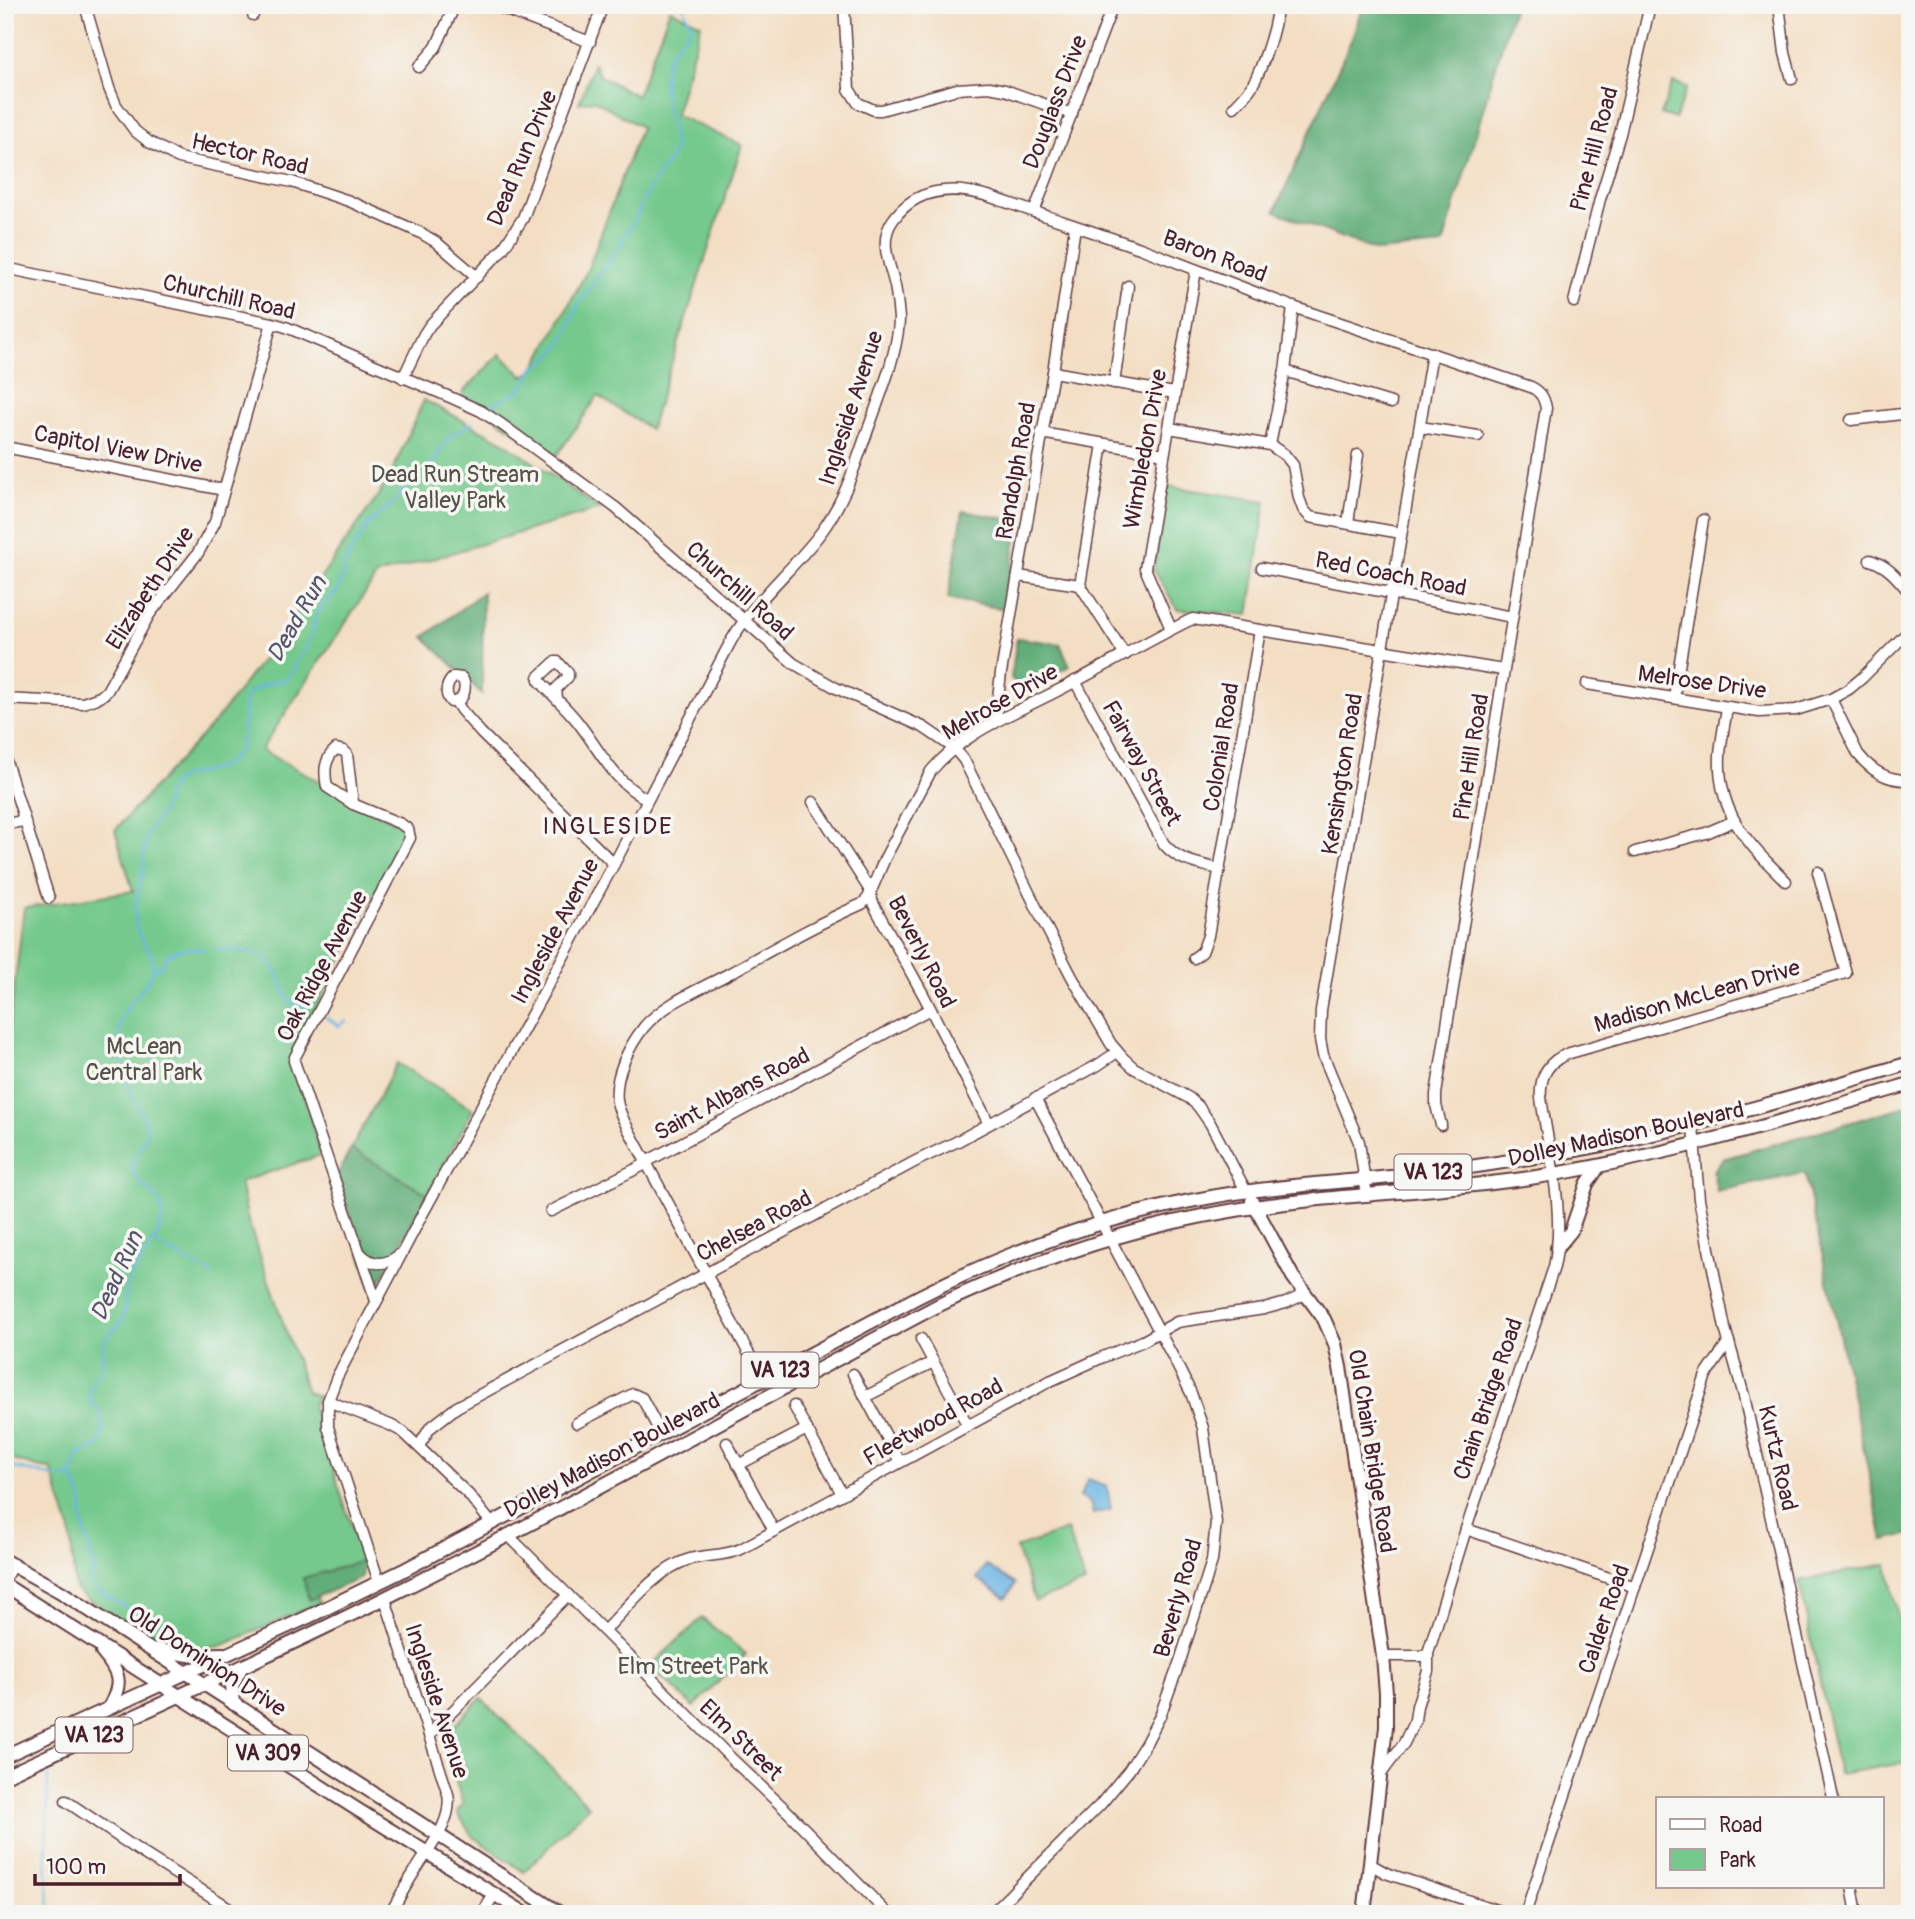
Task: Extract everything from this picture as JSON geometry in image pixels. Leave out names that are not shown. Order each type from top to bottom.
[{"type":"main road","name":"Dolley Madison Boulevard","points":[[5,1756],[402,1571],[949,1281],[1031,1246],[1101,1223],[1166,1206],[1246,1191],[1435,1172],[1626,1141],[1693,1126],[1910,1063]]},
{"type":"main road","name":"Dolley Madison Boulevard","points":[[5,1776],[385,1599],[939,1305],[1021,1268],[1110,1238],[1200,1216],[1255,1207],[1486,1183],[1599,1166],[1694,1145],[1910,1084]]},
{"type":"main road","points":[[1557,1248],[1571,1231],[1587,1184],[1599,1166]]},
{"type":"main road","name":"Old Chain Bridge Road","points":[[1246,1191],[1289,1270],[1321,1313],[1337,1351],[1383,1656]]},
{"type":"main road","name":"Old Dominion Drive","points":[[9,1562],[61,1592],[562,1914]]},
{"type":"main road","points":[[385,1599],[386,1589],[402,1571]]},
{"type":"main road","points":[[347,1617],[374,1593],[379,1582]]},
{"type":"main road","name":"Old Dominion Drive","points":[[5,1586],[526,1914]]},
{"type":"main road","points":[[90,1639],[112,1664],[118,1676],[117,1690],[109,1708]]},
{"type":"main road","points":[[147,1647],[189,1655],[230,1653]]},
{"type":"main road","points":[[1364,1914],[1386,1717],[1383,1656]]},
{"type":"main road","points":[[234,1704],[232,1685],[243,1666]]},
{"type":"street","name":"Hector Road","points":[[85,5],[113,97],[135,131],[149,142],[179,159],[292,182],[349,201],[428,237],[477,277]]},
{"type":"street","points":[[419,67],[436,47],[454,5]]},
{"type":"street","points":[[493,5],[590,42]]},
{"type":"street","name":"Dead Run Drive","points":[[403,378],[430,325],[503,248],[523,218],[603,5]]},
{"type":"street","points":[[845,5],[849,89],[853,97],[866,107],[881,110],[957,89],[989,87],[1072,114]]},
{"type":"street","name":"Douglass Drive","points":[[1034,212],[1113,5]]},
{"type":"street","points":[[1234,107],[1254,81],[1275,25],[1277,5]]},
{"type":"street","name":"Pine Hill Road","points":[[1574,302],[1600,199],[1620,134],[1650,5]]},
{"type":"street","points":[[1779,5],[1791,79]]},
{"type":"street","name":"Baron Road","points":[[886,234],[891,222],[907,205],[923,196],[944,190],[973,192],[1140,248],[1293,307],[1531,387],[1541,394]]},
{"type":"street","name":"Randolph Road","points":[[995,723],[1075,227]]},
{"type":"street","name":"Ingleside Avenue","points":[[379,1582],[328,1427],[328,1401],[337,1377],[743,620],[821,533],[842,501],[889,371],[897,334],[897,303],[886,256],[886,234]]},
{"type":"street","name":"Churchill Road","points":[[5,268],[272,323],[481,411],[615,509],[685,567],[783,655],[815,678],[923,727],[954,748],[964,760],[1066,966],[1117,1052],[1141,1073],[1189,1098],[1198,1106],[1246,1191]]},
{"type":"street","name":"Wimbledon Drive","points":[[1171,629],[1144,568],[1196,270]]},
{"type":"street","points":[[1114,383],[1128,286]]},
{"type":"street","points":[[1270,445],[1286,372],[1293,307]]},
{"type":"street","name":"Elizabeth Drive","points":[[5,699],[83,704],[92,702],[107,691],[149,615],[207,538],[215,522],[272,323]]},
{"type":"street","name":"Kensington Road","points":[[1367,1196],[1362,1153],[1356,1132],[1327,1069],[1320,1026],[1432,353]]},
{"type":"street","points":[[1053,372],[1174,393]]},
{"type":"street","points":[[1286,372],[1391,403]]},
{"type":"street","name":"Pine Hill Road","points":[[1441,1125],[1436,1094],[1546,408],[1541,394]]},
{"type":"street","points":[[1851,420],[1910,413]]},
{"type":"street","points":[[1420,427],[1478,436]]},
{"type":"street","points":[[1168,428],[1270,445],[1285,455],[1293,465],[1299,498],[1310,517],[1401,533]]},
{"type":"street","points":[[1041,433],[1164,454]]},
{"type":"street","points":[[1103,444],[1080,585],[1125,655]]},
{"type":"street","name":"Capitol View Drive","points":[[5,447],[224,490]]},
{"type":"street","points":[[1348,523],[1358,455]]},
{"type":"street","points":[[1674,698],[1703,520]]},
{"type":"street","points":[[1870,560],[1895,575],[1910,593]]},
{"type":"street","name":"Red Coach Road","points":[[1262,568],[1513,617]]},
{"type":"street","points":[[1018,576],[1080,585]]},
{"type":"street","name":"Melrose Drive","points":[[646,1162],[617,1101],[624,1062],[644,1028],[657,1015],[687,997],[793,938],[862,904],[871,892],[885,858],[931,771],[954,748],[995,723],[1193,619],[1503,670]]},
{"type":"street","name":"Colonial Road","points":[[1194,958],[1202,952],[1206,943],[1260,630]]},
{"type":"street","name":"Melrose Drive","points":[[1587,684],[1759,712],[1778,712],[1813,706],[1849,689],[1910,630]]},
{"type":"street","name":"Fairway Street","points":[[1075,681],[1164,844],[1180,858],[1191,863],[1220,869]]},
{"type":"street","points":[[557,698],[579,723],[611,769],[633,792],[647,799]]},
{"type":"street","points":[[1831,699],[1864,761],[1884,776],[1910,780]]},
{"type":"street","points":[[456,702],[481,733],[614,864]]},
{"type":"street","points":[[1727,707],[1720,753],[1720,772],[1727,806],[1742,835],[1786,881]]},
{"type":"street","points":[[336,749],[347,754],[353,804],[327,787],[326,766],[332,751],[336,749]]},
{"type":"street","points":[[5,758],[49,898]]},
{"type":"street","name":"Beverly Road","points":[[813,802],[871,892],[876,909],[989,1124]]},
{"type":"street","name":"Oak Ridge Avenue","points":[[353,804],[401,824],[408,829],[410,838],[294,1061],[376,1301]]},
{"type":"street","points":[[5,824],[24,821]]},
{"type":"street","points":[[1635,852],[1706,833],[1734,821]]},
{"type":"street","name":"Madison McLean Drive","points":[[1550,1155],[1541,1083],[1547,1069],[1559,1057],[1846,973],[1818,872]]},
{"type":"street","name":"Saint Albans Road","points":[[551,1211],[642,1166],[930,1009]]},
{"type":"street","name":"Chelsea Road","points":[[419,1446],[430,1428],[457,1407],[989,1124],[1117,1052]]},
{"type":"street","name":"Beverly Road","points":[[991,1914],[1100,1805],[1142,1751],[1167,1699],[1215,1545],[1216,1522],[1203,1428],[1191,1393],[1035,1098]]},
{"type":"street","name":"Kurtz Road","points":[[1693,1126],[1699,1199],[1833,1797]]},
{"type":"street","name":"Chain Bridge Road","points":[[1381,1774],[1404,1743],[1416,1715],[1428,1671],[1428,1653],[1466,1529],[1552,1273],[1557,1248],[1558,1210],[1550,1155]]},
{"type":"street","points":[[646,1162],[763,1380]]},
{"type":"street","points":[[359,1251],[365,1258],[378,1263],[390,1262],[402,1253]]},
{"type":"street","name":"Fleetwood Road","points":[[604,1631],[671,1568],[688,1560],[736,1551],[1050,1381],[1143,1341],[1177,1322],[1264,1309],[1306,1294]]},
{"type":"street","points":[[921,1339],[968,1426]]},
{"type":"street","name":"Calder Road","points":[[1525,1914],[1706,1375],[1729,1342]]},
{"type":"street","points":[[865,1397],[933,1362]]},
{"type":"street","points":[[853,1374],[900,1462]]},
{"type":"street","points":[[577,1423],[633,1394],[642,1398],[661,1434]]},
{"type":"street","points":[[328,1401],[403,1432],[469,1495],[492,1524]]},
{"type":"street","points":[[794,1406],[842,1494]]},
{"type":"street","points":[[738,1465],[807,1429]]},
{"type":"street","points":[[727,1443],[774,1531]]},
{"type":"street","points":[[1466,1529],[1635,1587]]},
{"type":"street","name":"Elm Street","points":[[508,1535],[888,1914]]},
{"type":"street","points":[[5,1578],[9,1562]]},
{"type":"street","points":[[429,1735],[568,1595]]},
{"type":"street","name":"Ingleside Avenue","points":[[385,1599],[449,1801],[438,1834],[390,1914]]},
{"type":"street","points":[[1383,1656],[1422,1656],[1428,1653]]},
{"type":"street","points":[[66,1801],[239,1914]]},
{"type":"street","points":[[1370,1864],[1508,1914]]},
{"type":"street","points":[[1852,1888],[1857,1914]]},
{"type":"street","points":[[482,1914],[495,1894]]},
{"type":"green space","points":[[1363,5],[1514,5],[1443,245],[1376,251],[1275,211],[1352,38]]},
{"type":"green space","name":"Dead Run Stream Valley Park","points":[[670,9],[701,24],[675,115],[742,145],[650,429],[598,396],[555,458],[462,396],[500,354],[523,376],[533,371],[587,271],[641,127],[594,100],[579,103],[594,63],[600,76],[637,96]]},
{"type":"green space","points":[[1673,82],[1687,87],[1675,119],[1661,114]]},
{"type":"green space","name":"McLean Central Park","points":[[424,400],[504,442],[600,509],[377,575],[261,750],[408,829],[292,1055],[321,1155],[240,1182],[248,1221],[307,1392],[318,1396],[312,1406],[363,1561],[305,1578],[320,1603],[221,1646],[176,1653],[106,1613],[75,1589],[70,1529],[51,1469],[5,1459],[5,1062],[24,908],[133,891],[115,830],[217,719],[281,635],[381,491]]},
{"type":"green space","points":[[1166,486],[1266,501],[1249,615],[1177,609],[1154,570]]},
{"type":"green space","points":[[963,511],[1019,521],[1005,609],[948,599]]},
{"type":"green space","points":[[483,592],[482,694],[424,637]]},
{"type":"green space","points":[[1017,638],[1060,644],[1070,666],[1021,689],[1011,678]]},
{"type":"green space","points":[[397,1063],[473,1109],[428,1194],[351,1149]]},
{"type":"green space","points":[[1910,1105],[1910,1534],[1883,1540],[1805,1173],[1717,1191],[1713,1171],[1723,1159]]},
{"type":"green space","points":[[351,1149],[428,1194],[373,1294],[337,1175]]},
{"type":"green space","points":[[1067,1530],[1085,1583],[1035,1601],[1016,1548]]},
{"type":"green space","points":[[363,1561],[361,1578],[309,1600],[303,1578]]},
{"type":"green space","points":[[1887,1564],[1910,1673],[1910,1762],[1839,1774],[1799,1581]]},
{"type":"green space","name":"Elm Street Park","points":[[702,1618],[746,1654],[694,1707],[650,1666]]},
{"type":"green space","points":[[481,1698],[589,1806],[524,1872],[472,1836],[457,1812],[463,1804],[442,1738]]},
{"type":"water","points":[[1088,1479],[1107,1487],[1111,1509],[1093,1514],[1090,1502],[1080,1497]]},
{"type":"water","points":[[986,1565],[1015,1584],[1006,1598],[977,1579]]},
{"type":"waterway","name":"Dead Run","points":[[490,408],[519,391],[536,366],[546,360],[563,342],[577,307],[620,245],[651,185],[670,159],[674,138],[664,94],[665,67],[671,51],[692,27],[685,5]]},
{"type":"waterway","name":"Dead Run","points":[[5,1465],[67,1478],[79,1454],[100,1444],[102,1421],[90,1399],[90,1389],[101,1370],[105,1340],[122,1320],[128,1284],[153,1242],[162,1218],[159,1202],[140,1182],[133,1170],[134,1159],[147,1132],[147,1126],[130,1093],[119,1040],[122,1017],[148,982],[153,967],[152,956],[139,934],[135,914],[148,832],[162,813],[173,784],[188,775],[222,766],[237,752],[244,732],[246,696],[253,690],[284,680],[291,674],[312,634],[317,613],[336,593],[346,560],[369,524],[426,469],[451,435],[473,423]]},
{"type":"waterway","points":[[154,967],[159,968],[170,954],[178,949],[204,949]]},
{"type":"waterway","points":[[217,949],[248,952],[265,958],[277,973],[289,1002],[307,1008]]},
{"type":"waterway","points":[[326,1017],[339,1026],[346,1021]]},
{"type":"waterway","points":[[152,1242],[213,1275]]},
{"type":"waterway","points":[[71,1474],[81,1497],[82,1519],[94,1569],[94,1589],[188,1642]]},
{"type":"waterway","points":[[48,1776],[46,1861],[50,1914]]},
{"type":"district","name":"INGLESIDE","points":[[608,826]]}]
